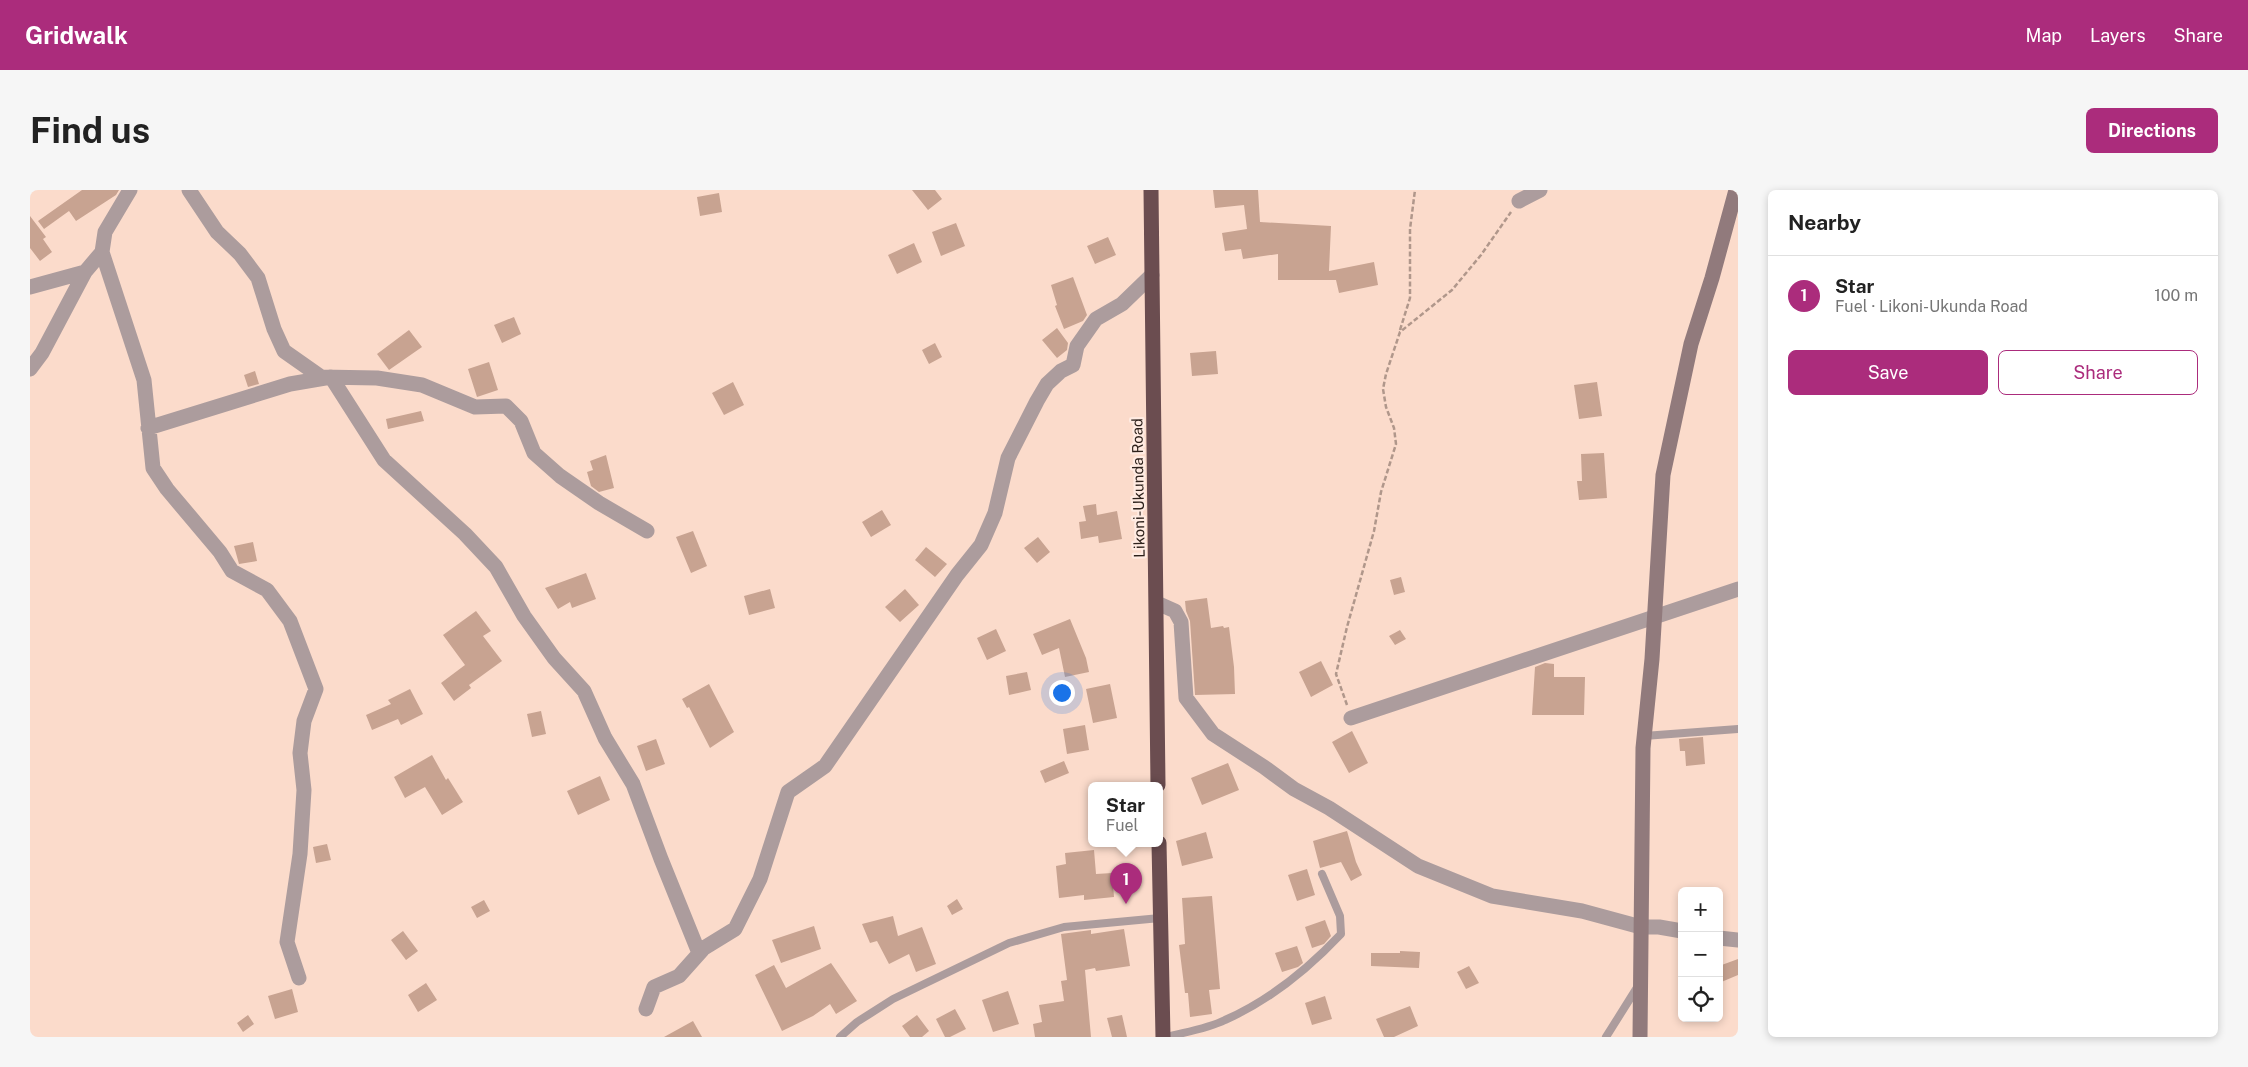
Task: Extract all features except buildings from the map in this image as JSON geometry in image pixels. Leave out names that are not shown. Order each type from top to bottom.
[{"type":"highway","name":"Likoni-Ukunda Road","points":[[1151,190],[1158,782]]},
{"type":"highway","points":[[1159,847],[1165,1037]]},
{"type":"street","points":[[130,190],[105,232],[102,252],[144,380],[153,468],[167,488],[220,552],[232,571],[266,590],[290,621],[316,689],[304,721],[300,753],[304,790],[300,854],[287,942],[299,978]]},
{"type":"street","points":[[190,190],[217,232],[240,254],[258,278],[274,329],[284,351],[320,377],[377,378],[422,385],[475,407],[506,406],[521,421],[534,453],[540,459],[560,476],[599,503],[647,531]]},
{"type":"street","points":[[1519,201],[1540,190]]},
{"type":"street","points":[[1640,1037],[1644,736],[1655,616],[1664,475],[1691,344],[1712,278],[1736,190]]},
{"type":"street","points":[[30,369],[42,354],[84,272],[102,252]]},
{"type":"street","points":[[30,286],[84,272]]},
{"type":"street","points":[[646,1009],[654,987],[679,976],[704,948],[735,930],[760,879],[788,792],[825,766],[957,575],[981,544],[997,506],[1008,458],[1047,384],[1073,365],[1077,346],[1096,319],[1122,304],[1152,276]]},
{"type":"street","points":[[148,428],[290,384],[331,377]]},
{"type":"street","points":[[331,377],[384,460],[465,534],[496,567],[524,616],[554,658],[584,691],[605,738],[633,784],[661,859],[700,953]]},
{"type":"street","points":[[1351,718],[1738,589]]},
{"type":"street","points":[[1157,603],[1175,611],[1181,622],[1186,698],[1213,734],[1294,789],[1329,808],[1418,866],[1492,896],[1582,911],[1641,927],[1659,927],[1678,930]]},
{"type":"street","points":[[1723,938],[1738,940]]},
{"type":"lane","points":[[1644,736],[1738,729]]},
{"type":"lane","points":[[1165,1037],[1225,1021],[1268,996],[1318,959],[1341,934],[1340,916],[1322,874]]},
{"type":"lane","points":[[840,1037],[857,1022],[893,999],[1009,943],[1064,927],[1160,918]]},
{"type":"lane","points":[[1606,1037],[1641,982]]},
{"type":"path","points":[[1351,718],[1336,674],[1374,531],[1381,492],[1396,444],[1394,428],[1386,407],[1384,389],[1386,374],[1410,298],[1410,229],[1415,190]]},
{"type":"path","points":[[1400,332],[1452,290],[1481,255],[1519,201]]},
{"type":"place","name":"Star","points":[[1126,904]]}]
